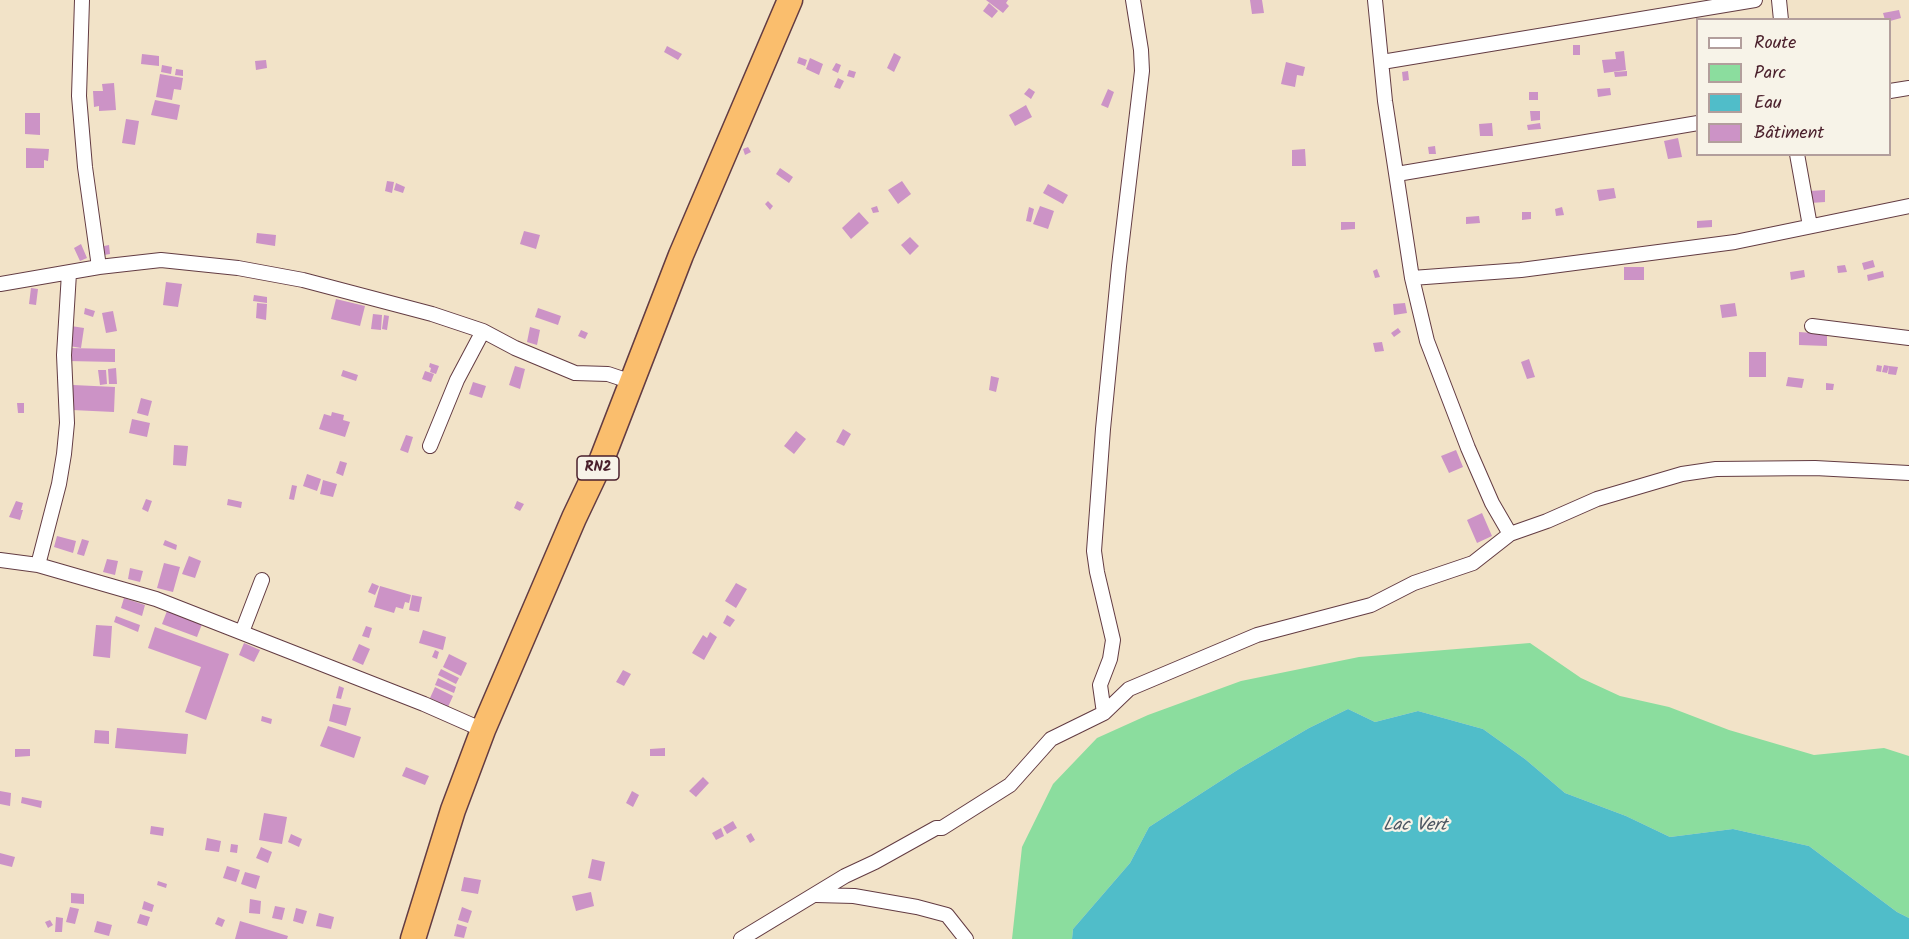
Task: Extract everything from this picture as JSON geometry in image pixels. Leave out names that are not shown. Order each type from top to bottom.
[{"type":"highway","name":"RN2","points":[[413,939],[453,810],[483,730],[574,518],[602,459],[681,255],[790,0]]},
{"type":"street","points":[[82,0],[79,96],[85,167],[99,267]]},
{"type":"street","points":[[1104,713],[1100,685],[1110,659],[1113,640],[1094,551],[1119,266],[1142,71],[1133,0]]},
{"type":"street","points":[[1375,0],[1385,101],[1412,278],[1427,341],[1468,448],[1495,510],[1510,534]]},
{"type":"street","points":[[1382,62],[1755,0]]},
{"type":"street","points":[[1779,0],[1781,18]]},
{"type":"street","points":[[1891,91],[1909,88]]},
{"type":"street","points":[[1397,174],[1696,123]]},
{"type":"street","points":[[1797,156],[1810,226]]},
{"type":"street","points":[[1412,278],[1521,270],[1735,242],[1909,206]]},
{"type":"street","points":[[0,284],[99,267],[161,260],[238,268],[303,280],[432,314],[483,331],[515,348],[575,373],[608,374],[632,382]]},
{"type":"street","points":[[38,565],[59,484],[67,423],[64,355],[69,273]]},
{"type":"street","points":[[1812,326],[1909,338]]},
{"type":"street","points":[[430,446],[457,380],[483,331]]},
{"type":"street","points":[[741,939],[845,876],[936,828],[942,828],[1010,785],[1051,739],[1104,713],[1129,689],[1257,635],[1371,605],[1414,583],[1473,563],[1510,534],[1548,521],[1597,499],[1682,474],[1716,468],[1804,468],[1909,473]]},
{"type":"street","points":[[0,560],[38,565],[156,599],[424,704],[483,730]]},
{"type":"street","points":[[242,632],[262,580]]},
{"type":"street","points":[[816,895],[854,896],[917,907],[947,915],[966,939]]},
{"type":"green space","points":[[1530,643],[1581,678],[1620,696],[1669,707],[1729,730],[1814,755],[1884,748],[1909,756],[1909,918],[1897,912],[1809,846],[1733,829],[1670,837],[1626,816],[1565,793],[1525,759],[1483,729],[1418,711],[1375,722],[1348,709],[1309,728],[1239,769],[1149,827],[1130,863],[1073,929],[1072,939],[1012,939],[1022,847],[1053,784],[1097,738],[1148,715],[1241,681],[1359,657]]},
{"type":"water","name":"Lac Vert","points":[[1348,709],[1375,722],[1418,711],[1483,729],[1525,759],[1565,793],[1626,816],[1670,837],[1733,829],[1809,846],[1897,912],[1909,918],[1909,939],[1072,939],[1073,929],[1130,863],[1149,827],[1239,769],[1309,728]]},
{"type":"building","points":[[986,0],[1008,0],[1006,3],[1009,6],[1003,13]]},
{"type":"building","points":[[1250,0],[1262,0],[1264,13],[1252,14]]},
{"type":"building","points":[[989,3],[998,11],[992,18],[983,11]]},
{"type":"building","points":[[1899,10],[1901,18],[1891,21],[1891,18],[1884,18],[1883,13]]},
{"type":"building","points":[[1573,45],[1580,45],[1580,55],[1573,55]]},
{"type":"building","points":[[667,46],[682,54],[678,60],[664,52]]},
{"type":"building","points":[[1624,51],[1626,70],[1604,73],[1602,60],[1616,59],[1615,52]]},
{"type":"building","points":[[894,53],[901,57],[894,72],[887,68]]},
{"type":"building","points":[[142,54],[159,56],[159,66],[141,64]]},
{"type":"building","points":[[799,57],[807,60],[805,66],[797,63]]},
{"type":"building","points":[[810,58],[823,64],[819,75],[806,69]]},
{"type":"building","points":[[266,60],[267,68],[256,70],[255,61]]},
{"type":"building","points":[[1286,62],[1305,67],[1303,76],[1297,75],[1295,87],[1281,84]]},
{"type":"building","points":[[836,63],[841,65],[838,73],[832,70]]},
{"type":"building","points":[[162,65],[172,67],[171,74],[161,72]]},
{"type":"building","points":[[176,69],[183,70],[183,76],[175,75]]},
{"type":"building","points":[[849,70],[856,72],[854,78],[847,76]]},
{"type":"building","points":[[1408,71],[1409,80],[1403,81],[1402,72]]},
{"type":"building","points":[[1627,71],[1627,76],[1615,77],[1614,72]]},
{"type":"building","points":[[160,74],[183,78],[181,90],[174,89],[172,100],[156,97]]},
{"type":"building","points":[[838,78],[844,81],[840,89],[834,87]]},
{"type":"building","points":[[114,83],[116,110],[99,111],[99,106],[94,107],[93,91],[103,91],[102,84]]},
{"type":"building","points":[[1029,88],[1035,92],[1031,99],[1024,94]]},
{"type":"building","points":[[1610,88],[1611,95],[1598,97],[1597,89]]},
{"type":"building","points":[[1108,89],[1114,92],[1108,108],[1101,105]]},
{"type":"building","points":[[1529,92],[1538,92],[1538,100],[1529,100]]},
{"type":"building","points":[[155,100],[180,105],[177,120],[151,115]]},
{"type":"building","points":[[1026,105],[1032,117],[1015,126],[1009,115]]},
{"type":"building","points":[[1530,111],[1540,111],[1540,120],[1531,121]]},
{"type":"building","points":[[25,113],[40,113],[40,135],[25,134]]},
{"type":"building","points":[[126,119],[139,121],[135,145],[122,143]]},
{"type":"building","points":[[1492,123],[1493,136],[1480,136],[1479,124]]},
{"type":"building","points":[[1540,123],[1541,129],[1528,130],[1527,125]]},
{"type":"building","points":[[1678,138],[1682,157],[1668,159],[1664,141]]},
{"type":"building","points":[[1435,146],[1436,154],[1429,154],[1428,147]]},
{"type":"building","points":[[748,147],[751,152],[745,155],[743,149]]},
{"type":"building","points":[[26,148],[49,149],[48,161],[44,160],[44,168],[26,168]]},
{"type":"building","points":[[1305,149],[1306,166],[1292,166],[1292,150]]},
{"type":"building","points":[[780,168],[793,177],[789,183],[776,174]]},
{"type":"building","points":[[387,181],[394,182],[392,193],[385,191]]},
{"type":"building","points":[[902,181],[911,194],[898,204],[888,190]]},
{"type":"building","points":[[396,183],[405,187],[403,193],[394,190]]},
{"type":"building","points":[[1048,184],[1068,195],[1063,204],[1043,193]]},
{"type":"building","points":[[1614,188],[1616,198],[1599,201],[1597,190]]},
{"type":"building","points":[[1825,190],[1825,202],[1810,203],[1810,191]]},
{"type":"building","points":[[768,201],[773,206],[770,210],[765,204]]},
{"type":"building","points":[[877,206],[879,212],[873,213],[871,208]]},
{"type":"building","points":[[1040,206],[1054,211],[1048,229],[1033,224]]},
{"type":"building","points":[[1029,207],[1034,209],[1031,222],[1026,221]]},
{"type":"building","points":[[1562,207],[1564,215],[1556,216],[1555,209]]},
{"type":"building","points":[[859,212],[869,223],[851,239],[842,228]]},
{"type":"building","points":[[1522,212],[1531,212],[1531,219],[1522,220]]},
{"type":"building","points":[[1479,216],[1480,223],[1466,224],[1466,217]]},
{"type":"building","points":[[1712,220],[1712,227],[1697,228],[1697,221]]},
{"type":"building","points":[[1341,222],[1355,222],[1355,229],[1341,230]]},
{"type":"building","points":[[524,231],[540,235],[536,249],[520,244]]},
{"type":"building","points":[[257,233],[276,235],[275,246],[256,243]]},
{"type":"building","points":[[910,237],[919,246],[910,255],[901,245]]},
{"type":"building","points":[[81,244],[87,258],[80,261],[74,248]]},
{"type":"building","points":[[109,245],[110,254],[104,255],[104,246]]},
{"type":"building","points":[[1873,260],[1875,267],[1864,270],[1862,263]]},
{"type":"building","points":[[1845,265],[1847,272],[1838,273],[1837,266]]},
{"type":"building","points":[[1624,267],[1644,267],[1644,280],[1624,280]]},
{"type":"building","points":[[1377,269],[1380,277],[1375,278],[1373,271]]},
{"type":"building","points":[[1804,270],[1805,277],[1791,280],[1790,272]]},
{"type":"building","points":[[1883,271],[1884,277],[1868,281],[1867,275]]},
{"type":"building","points":[[166,282],[182,284],[178,307],[163,305]]},
{"type":"building","points":[[31,288],[38,289],[36,305],[29,304]]},
{"type":"building","points":[[254,295],[267,297],[267,303],[253,301]]},
{"type":"building","points":[[336,299],[365,306],[360,326],[331,319]]},
{"type":"building","points":[[257,303],[267,304],[266,320],[256,318]]},
{"type":"building","points":[[1405,303],[1407,313],[1394,315],[1393,304]]},
{"type":"building","points":[[1735,303],[1737,316],[1722,318],[1720,305]]},
{"type":"building","points":[[85,308],[95,311],[93,317],[84,314]]},
{"type":"building","points":[[538,308],[561,316],[558,325],[535,317]]},
{"type":"building","points":[[113,311],[117,331],[106,333],[102,313]]},
{"type":"building","points":[[373,314],[382,315],[381,330],[371,329]]},
{"type":"building","points":[[384,315],[389,316],[387,330],[382,329]]},
{"type":"building","points":[[71,326],[84,328],[81,348],[69,346]]},
{"type":"building","points":[[530,327],[540,330],[537,345],[527,342]]},
{"type":"building","points":[[1398,328],[1401,332],[1394,337],[1391,333]]},
{"type":"building","points":[[581,330],[588,333],[585,339],[578,336]]},
{"type":"building","points":[[1799,332],[1827,334],[1827,346],[1799,345]]},
{"type":"building","points":[[1382,342],[1384,351],[1375,352],[1373,343]]},
{"type":"building","points":[[68,348],[115,349],[115,362],[68,361]]},
{"type":"building","points":[[1749,352],[1766,352],[1766,377],[1749,377]]},
{"type":"building","points":[[1529,359],[1535,377],[1527,379],[1521,362]]},
{"type":"building","points":[[430,363],[439,366],[436,374],[430,372]]},
{"type":"building","points":[[1877,365],[1882,366],[1881,372],[1876,371]]},
{"type":"building","points":[[1884,365],[1889,366],[1887,373],[1882,372]]},
{"type":"building","points":[[515,366],[525,369],[520,389],[509,385]]},
{"type":"building","points":[[1889,366],[1898,367],[1896,375],[1888,374]]},
{"type":"building","points":[[116,368],[117,384],[109,384],[108,369]]},
{"type":"building","points":[[98,370],[106,370],[107,384],[100,385]]},
{"type":"building","points":[[343,370],[358,375],[356,381],[341,376]]},
{"type":"building","points":[[425,371],[434,374],[431,382],[422,379]]},
{"type":"building","points":[[991,376],[999,378],[996,392],[989,390]]},
{"type":"building","points":[[1788,377],[1804,379],[1802,388],[1786,386]]},
{"type":"building","points":[[473,382],[486,386],[482,398],[469,394]]},
{"type":"building","points":[[1826,383],[1834,384],[1833,390],[1826,390]]},
{"type":"building","points":[[73,385],[115,387],[114,412],[72,410]]},
{"type":"building","points":[[141,398],[152,401],[148,416],[137,413]]},
{"type":"building","points":[[17,403],[24,403],[24,413],[18,413]]},
{"type":"building","points":[[332,412],[344,415],[343,420],[350,422],[345,437],[319,429],[324,414],[331,416]]},
{"type":"building","points":[[132,419],[150,423],[147,437],[129,433]]},
{"type":"building","points":[[843,429],[851,434],[844,446],[836,442]]},
{"type":"building","points":[[796,431],[806,439],[794,454],[784,446]]},
{"type":"building","points":[[406,435],[413,437],[408,453],[400,450]]},
{"type":"building","points":[[174,445],[188,446],[186,466],[173,465]]},
{"type":"building","points":[[1456,450],[1463,467],[1449,473],[1441,456]]},
{"type":"building","points":[[340,461],[347,463],[343,476],[336,473]]},
{"type":"building","points":[[307,474],[321,479],[317,491],[303,486]]},
{"type":"building","points":[[323,480],[337,484],[333,497],[320,494]]},
{"type":"building","points":[[292,485],[297,486],[294,500],[289,499]]},
{"type":"building","points":[[146,499],[152,501],[148,512],[142,509]]},
{"type":"building","points":[[228,499],[242,502],[241,508],[227,505]]},
{"type":"building","points":[[16,501],[23,503],[20,520],[9,517]]},
{"type":"building","points":[[517,501],[524,504],[520,511],[514,508]]},
{"type":"building","points":[[1482,513],[1492,536],[1477,543],[1467,520]]},
{"type":"building","points":[[57,536],[76,541],[73,553],[54,547]]},
{"type":"building","points":[[82,539],[89,541],[84,556],[77,554]]},
{"type":"building","points":[[165,540],[177,545],[176,550],[163,545]]},
{"type":"building","points":[[189,556],[201,561],[195,578],[182,574]]},
{"type":"building","points":[[107,559],[118,561],[115,575],[103,572]]},
{"type":"building","points":[[164,563],[180,567],[173,592],[157,588]]},
{"type":"building","points":[[130,568],[143,571],[140,582],[128,579]]},
{"type":"building","points":[[372,583],[379,586],[375,595],[368,592]]},
{"type":"building","points":[[736,583],[747,589],[736,608],[725,601]]},
{"type":"building","points":[[380,586],[411,595],[409,603],[405,602],[403,609],[396,607],[394,613],[374,607]]},
{"type":"building","points":[[412,595],[422,597],[419,612],[409,610]]},
{"type":"building","points":[[124,598],[145,605],[142,616],[121,608]]},
{"type":"building","points":[[167,611],[202,624],[197,637],[162,624]]},
{"type":"building","points":[[727,615],[735,620],[730,627],[723,623]]},
{"type":"building","points":[[116,616],[140,625],[138,632],[114,622]]},
{"type":"building","points":[[96,625],[112,626],[110,658],[93,656]]},
{"type":"building","points":[[366,626],[372,628],[369,638],[362,636]]},
{"type":"building","points":[[155,627],[229,654],[206,720],[185,712],[201,667],[148,648]]},
{"type":"building","points":[[423,630],[446,637],[443,650],[419,643]]},
{"type":"building","points":[[710,632],[717,637],[704,660],[692,653],[703,635],[707,638]]},
{"type":"building","points":[[244,643],[260,650],[254,662],[239,655]]},
{"type":"building","points":[[359,644],[370,649],[363,665],[352,660]]},
{"type":"building","points":[[435,650],[439,652],[437,659],[432,657]]},
{"type":"building","points":[[449,654],[467,663],[461,676],[443,667]]},
{"type":"building","points":[[441,669],[459,678],[456,684],[438,675]]},
{"type":"building","points":[[623,670],[631,674],[624,686],[616,682]]},
{"type":"building","points":[[438,678],[456,687],[454,693],[435,685]]},
{"type":"building","points":[[339,686],[344,688],[341,699],[336,698]]},
{"type":"building","points":[[435,687],[453,696],[448,707],[430,698]]},
{"type":"building","points":[[333,704],[351,708],[346,726],[329,721]]},
{"type":"building","points":[[262,716],[272,719],[271,724],[261,721]]},
{"type":"building","points":[[328,726],[361,737],[354,758],[320,746]]},
{"type":"building","points":[[117,728],[188,734],[186,754],[115,748]]},
{"type":"building","points":[[95,730],[109,731],[109,744],[94,743]]},
{"type":"building","points":[[665,748],[665,756],[650,756],[650,749]]},
{"type":"building","points":[[15,749],[30,749],[30,756],[15,757]]},
{"type":"building","points":[[406,767],[429,776],[425,785],[402,776]]},
{"type":"building","points":[[703,777],[709,783],[696,797],[689,791]]},
{"type":"building","points":[[0,791],[11,793],[10,806],[0,804]]},
{"type":"building","points":[[632,791],[639,795],[633,807],[626,803]]},
{"type":"building","points":[[22,797],[42,801],[41,808],[21,803]]},
{"type":"building","points":[[264,813],[287,817],[282,844],[259,840]]},
{"type":"building","points":[[733,821],[737,828],[727,834],[723,827]]},
{"type":"building","points":[[151,826],[164,828],[163,836],[150,834]]},
{"type":"building","points":[[721,828],[724,836],[716,840],[712,833]]},
{"type":"building","points":[[751,833],[755,840],[750,843],[746,836]]},
{"type":"building","points":[[291,834],[302,839],[299,847],[288,842]]},
{"type":"building","points":[[207,838],[221,841],[219,852],[205,850]]},
{"type":"building","points":[[231,844],[238,845],[237,853],[230,852]]},
{"type":"building","points":[[261,847],[272,852],[268,863],[256,858]]},
{"type":"building","points":[[0,853],[15,857],[12,867],[0,864]]},
{"type":"building","points":[[592,859],[605,862],[601,881],[588,878]]},
{"type":"building","points":[[227,866],[240,870],[236,882],[223,878]]},
{"type":"building","points":[[245,872],[260,876],[256,889],[241,884]]},
{"type":"building","points":[[464,877],[481,880],[478,894],[461,891]]},
{"type":"building","points":[[158,881],[167,884],[166,888],[157,885]]},
{"type":"building","points":[[591,892],[594,906],[576,911],[572,896]]},
{"type":"building","points":[[71,893],[84,894],[84,904],[71,903]]},
{"type":"building","points":[[250,899],[261,901],[260,914],[249,913]]},
{"type":"building","points":[[144,901],[154,905],[152,912],[142,909]]},
{"type":"building","points":[[275,906],[285,908],[282,920],[272,918]]},
{"type":"building","points":[[70,907],[79,909],[75,924],[66,922]]},
{"type":"building","points":[[462,907],[472,911],[468,923],[458,920]]},
{"type":"building","points":[[296,908],[307,911],[303,924],[293,921]]},
{"type":"building","points":[[319,913],[334,917],[331,929],[316,926]]},
{"type":"building","points":[[140,914],[150,917],[147,926],[137,923]]},
{"type":"building","points":[[56,917],[63,918],[62,932],[55,932]]},
{"type":"building","points":[[218,917],[225,920],[222,927],[215,924]]},
{"type":"building","points":[[50,920],[53,925],[48,928],[45,922]]},
{"type":"building","points":[[97,921],[112,925],[109,936],[94,932]]},
{"type":"building","points":[[240,921],[288,936],[287,939],[235,939]]},
{"type":"building","points":[[457,924],[467,927],[464,938],[454,936]]}]
